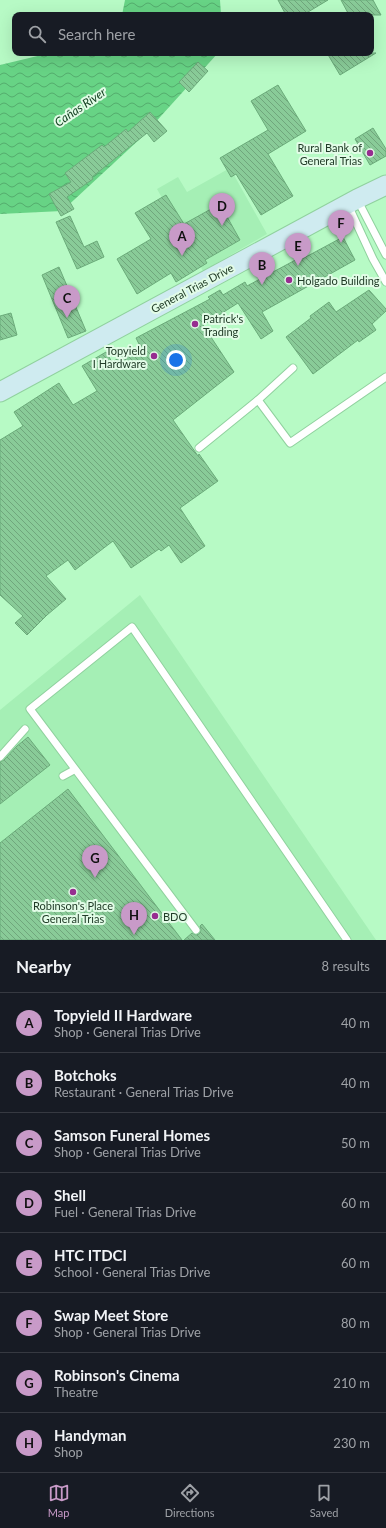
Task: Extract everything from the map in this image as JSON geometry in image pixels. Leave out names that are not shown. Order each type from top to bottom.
[{"type":"main road","name":"General Trias Drive","points":[[0,392],[386,185]]},
{"type":"lane","points":[[352,202],[386,255]]},
{"type":"lane","points":[[352,202],[373,259],[386,282]]},
{"type":"lane","points":[[200,448],[258,400],[293,368]]},
{"type":"lane","points":[[258,400],[290,443],[386,377]]},
{"type":"lane","points":[[196,930],[74,770],[30,709],[132,627],[347,940]]},
{"type":"lane","points":[[0,757],[25,729]]},
{"type":"lane","points":[[63,776],[74,770]]},
{"type":"shaded area","points":[[230,168],[267,234],[203,271],[157,189],[178,177],[187,192]]},
{"type":"shaded area","points":[[140,595],[376,940],[0,940],[0,710]]},
{"type":"water","points":[[125,0],[220,0],[221,12],[123,12]]},
{"type":"water","name":"Cañas River","points":[[38,56],[215,56],[142,137],[62,211],[0,214],[0,65]]},
{"type":"building","points":[[278,0],[328,0],[308,12],[284,12]]},
{"type":"building","points":[[341,0],[373,0],[381,15],[374,15],[374,12],[347,12]]},
{"type":"building","points":[[329,56],[371,56],[340,75]]},
{"type":"building","points":[[198,62],[208,71],[189,92],[179,82]]},
{"type":"building","points":[[278,85],[306,131],[268,154],[293,196],[261,215],[236,174],[231,177],[220,158],[268,130],[251,101]]},
{"type":"building","points":[[150,112],[167,131],[154,142],[147,133],[92,177],[93,179],[67,197],[74,209],[61,216],[49,194],[71,182],[65,173],[102,145],[104,147],[126,129],[128,132]]},
{"type":"building","points":[[373,128],[386,149],[386,156],[370,165],[355,139]]},
{"type":"building","points":[[166,195],[184,224],[220,204],[240,240],[205,260],[207,263],[176,282],[171,273],[137,294],[117,259],[151,239],[135,213]]},
{"type":"building","points":[[70,216],[84,247],[97,241],[104,257],[77,269],[56,222]]},
{"type":"building","points":[[343,237],[355,260],[262,312],[273,331],[261,339],[238,303],[203,325],[234,372],[173,420],[198,456],[199,454],[218,481],[180,508],[205,546],[181,563],[169,545],[161,551],[159,549],[131,568],[113,541],[75,570],[68,560],[46,576],[66,599],[27,635],[15,623],[23,616],[0,595],[0,440],[23,426],[14,412],[59,383],[73,405],[97,391],[82,366],[106,352],[112,362],[140,346],[136,338],[210,299],[208,297],[220,290],[223,295],[245,282],[247,286],[301,257],[302,259]]},
{"type":"building","points":[[59,267],[86,331],[68,338],[42,275]]},
{"type":"building","points":[[369,290],[386,309],[386,311],[372,324],[376,330],[359,342],[358,340],[313,374],[286,337],[329,302],[336,312]]},
{"type":"building","points":[[11,313],[17,335],[0,340],[0,316]]},
{"type":"building","points":[[28,737],[50,765],[0,804],[0,762]]},
{"type":"building","name":"Robinson's Place General Trias","points":[[68,789],[182,940],[0,940],[0,843]]},
{"type":"building","points":[[202,924],[215,940],[184,940],[192,933],[196,935],[199,934],[201,930],[200,926]]},
{"type":"place","name":"Rural Bank of General Trias","points":[[370,153]]},
{"type":"place","name":"Shell","points":[[222,226]]},
{"type":"place","name":"Swap Meet Store","points":[[341,243]]},
{"type":"place","name":"Topyield II Hardware","points":[[182,256]]},
{"type":"place","name":"HTC ITDCI","points":[[298,266]]},
{"type":"place","name":"Holgado Building","points":[[289,280]]},
{"type":"place","name":"Botchoks","points":[[262,285]]},
{"type":"place","name":"Samson Funeral Homes","points":[[67,318]]},
{"type":"place","name":"Patrick's Trading","points":[[195,324]]},
{"type":"place","name":"Topyield I Hardware","points":[[154,356]]},
{"type":"place","name":"Robinson's Cinema","points":[[95,878]]},
{"type":"place","name":"Robinson's Place General Trias","points":[[73,892]]},
{"type":"place","name":"BDO","points":[[155,916]]},
{"type":"place","name":"Handyman","points":[[134,935]]}]
